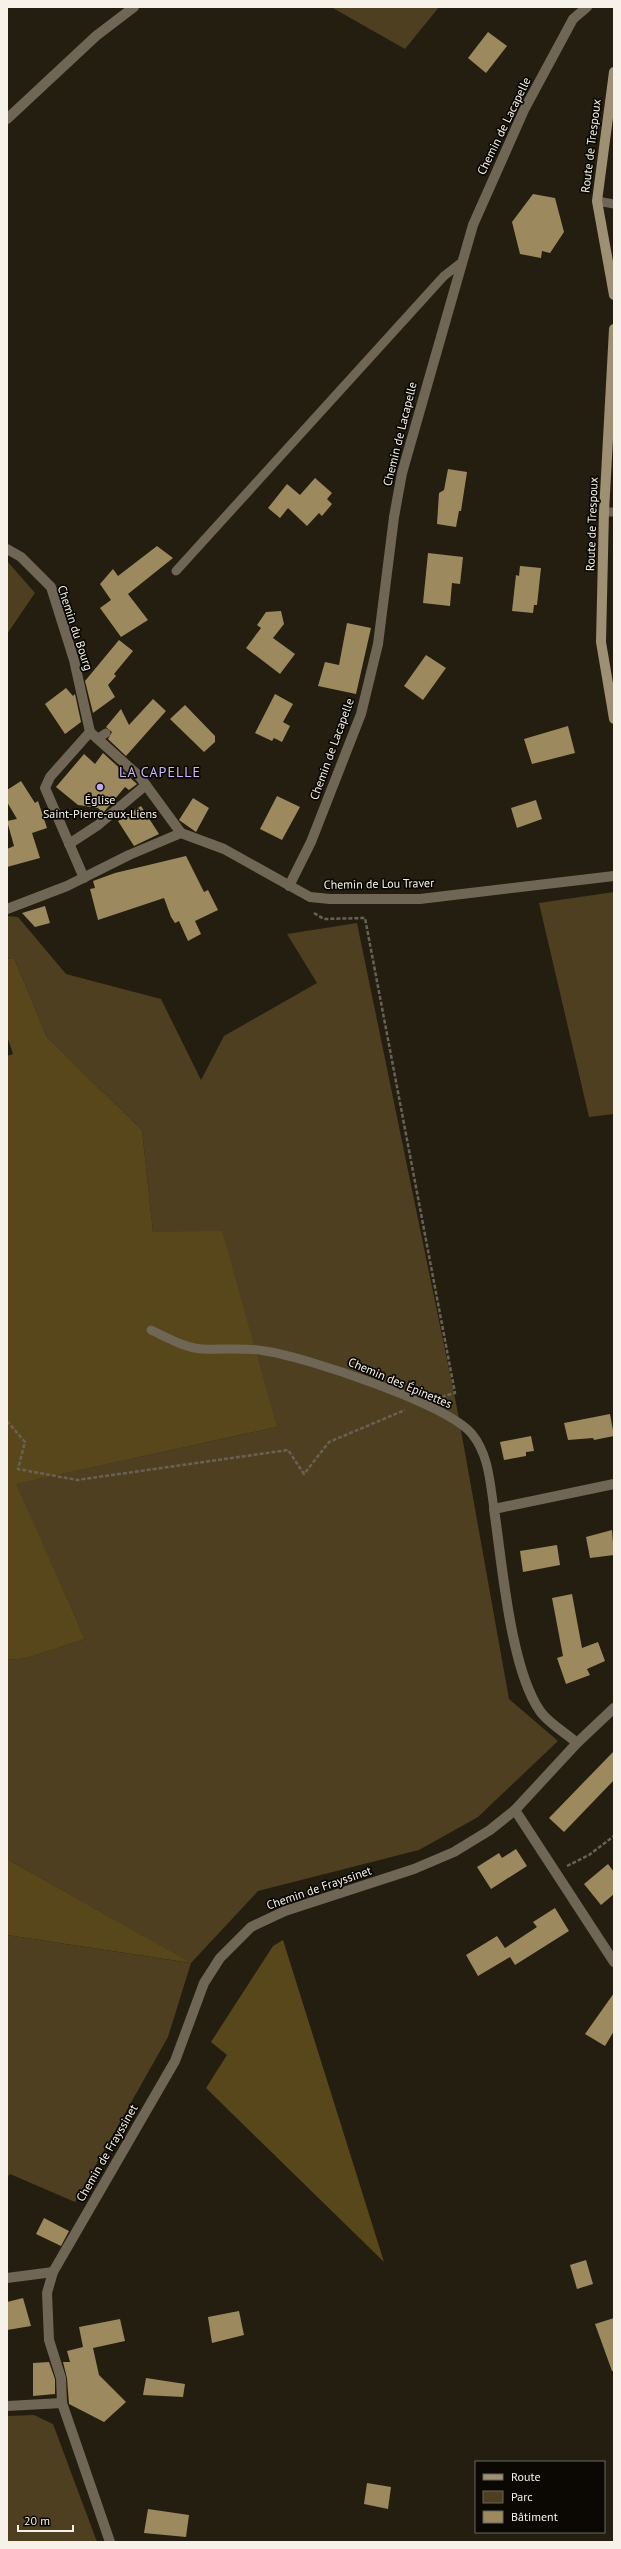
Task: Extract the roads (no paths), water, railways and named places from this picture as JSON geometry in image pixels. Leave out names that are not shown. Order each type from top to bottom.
[{"type":"street","points":[[7,119],[96,36],[134,7]]},
{"type":"street","name":"Chemin de Lacapelle","points":[[289,886],[311,842],[361,714],[378,644],[394,517],[402,473],[473,225],[524,110],[574,19],[587,7]]},
{"type":"street","name":"Route de Trespoux","points":[[614,72],[597,201],[614,295]]},
{"type":"street","name":"Route de Trespoux","points":[[614,329],[609,512],[601,642],[614,719]]},
{"type":"street","name":"Chemin du Bourg","points":[[7,549],[21,558],[51,587],[74,660],[93,735]]},
{"type":"street","points":[[7,908],[84,878],[129,855],[181,833],[140,777],[93,735],[50,777],[45,788],[84,878]]},
{"type":"street","points":[[69,844],[98,824],[146,785]]},
{"type":"street","name":"Chemin de Lou Traver","points":[[181,833],[224,849],[310,897],[330,899],[420,899],[614,876]]},
{"type":"street","points":[[494,1509],[614,1484]]},
{"type":"street","name":"Chemin des Épinettes","points":[[494,1509],[510,1611],[524,1678],[540,1712],[577,1743]]},
{"type":"street","name":"Chemin de Frayssinet","points":[[110,2542],[62,2403],[61,2378],[49,2340],[47,2293],[53,2272],[175,2061],[204,1983],[220,1958],[251,1927],[285,1911],[414,1869],[454,1852],[490,1830],[515,1810],[577,1743],[614,1708]]},
{"type":"street","points":[[515,1810],[614,1962]]},
{"type":"street","points":[[7,2278],[53,2272]]},
{"type":"street","points":[[7,2406],[62,2403]]},
{"type":"lane","points":[[597,201],[614,204]]},
{"type":"lane","points":[[176,571],[444,276],[462,262]]},
{"type":"lane","points":[[93,735],[106,733]]},
{"type":"lane","name":"Chemin des Épinettes","points":[[151,1330],[200,1349],[265,1350],[309,1360],[421,1404],[452,1419],[472,1434],[485,1456],[494,1509]]},
{"type":"place","name":"Église Saint-Pierre-aux-Liens","points":[[100,787]]},
{"type":"district","name":"LA CAPELLE","points":[[160,772]]}]
